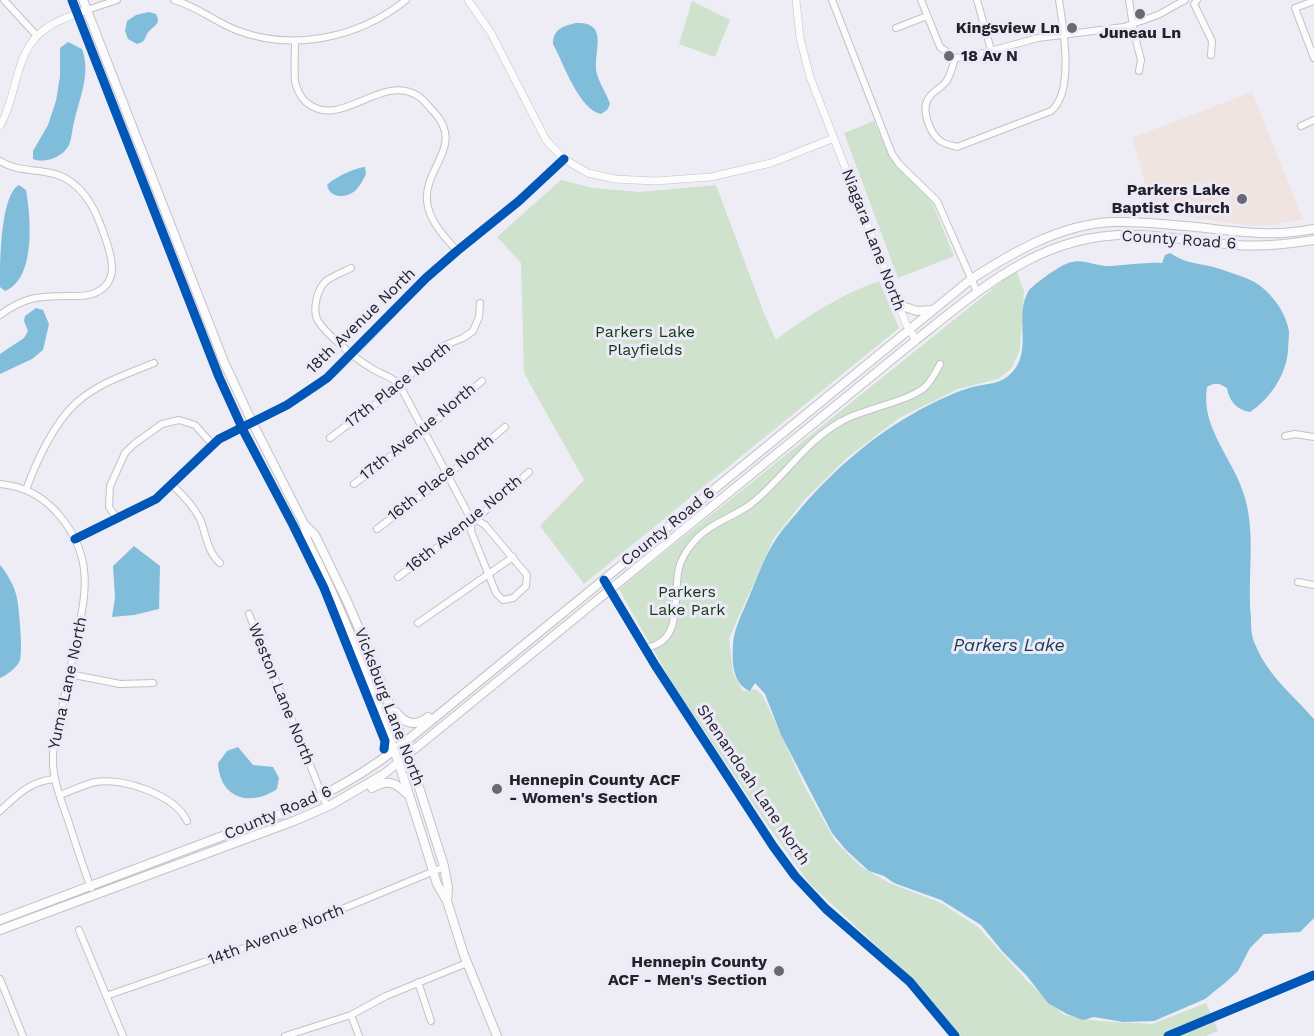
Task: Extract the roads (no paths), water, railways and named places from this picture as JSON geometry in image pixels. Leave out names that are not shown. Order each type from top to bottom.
[{"type":"main road","name":"Vicksburg Lane North","points":[[83,0],[199,300],[252,422],[304,524],[307,540],[344,622],[395,750],[433,872],[447,901],[467,963],[497,1036]]},
{"type":"main road","name":"County Road 6","points":[[0,930],[322,796],[366,772],[970,280],[1035,242],[1070,230],[1101,224],[1147,223],[1271,234],[1314,229]]},
{"type":"main road","name":"County Road 6","points":[[0,920],[329,806],[369,783],[409,755],[992,279],[1020,263],[1067,244],[1110,236],[1136,235],[1239,245],[1284,244],[1314,240]]},
{"type":"main road","points":[[899,305],[917,311],[935,309]]},
{"type":"main road","name":"Vicksburg Lane North","points":[[304,524],[315,535],[340,586],[387,697],[409,755],[444,867],[449,893],[447,901]]},
{"type":"main road","points":[[387,697],[401,718],[415,724],[424,720],[460,691],[475,685]]},
{"type":"main road","points":[[329,806],[347,802],[384,782],[398,785],[409,796]]},
{"type":"street","points":[[4,0],[37,36]]},
{"type":"street","points":[[0,126],[9,109],[24,52],[37,36],[49,26],[117,0]]},
{"type":"street","points":[[174,0],[239,31],[259,37],[295,41],[340,35],[359,28],[406,0]]},
{"type":"street","points":[[468,0],[491,33],[546,140],[575,167],[602,177],[655,181],[711,177],[766,164],[834,138]]},
{"type":"street","name":"Niagara Lane North","points":[[796,0],[802,49],[899,305],[916,340]]},
{"type":"street","points":[[832,0],[892,154],[899,164],[937,201],[977,292]]},
{"type":"street","points":[[921,0],[940,47],[955,58],[972,56],[1038,38],[1132,25],[1158,15],[1185,0]]},
{"type":"street","points":[[977,0],[991,50]]},
{"type":"street","points":[[955,58],[945,83],[929,97],[924,111],[933,132],[940,141],[957,147],[1051,111],[1062,98],[1066,56],[1059,0]]},
{"type":"street","points":[[1129,0],[1132,25],[1142,60],[1139,71]]},
{"type":"street","points":[[1197,0],[1194,4],[1212,41],[1211,55]]},
{"type":"street","points":[[1314,1],[1295,8],[1314,58]]},
{"type":"street","points":[[896,28],[927,16]]},
{"type":"street","points":[[295,41],[296,82],[302,98],[316,108],[332,111],[377,94],[398,90],[418,97],[440,118],[444,127],[446,146],[428,184],[427,201],[436,225],[457,251]]},
{"type":"street","points":[[1301,126],[1314,120]]},
{"type":"street","name":"18th Avenue North","points":[[75,539],[146,506],[172,485],[212,444],[287,405],[327,378],[393,310],[457,251],[519,201],[564,159]]},
{"type":"street","points":[[0,161],[20,169],[40,170],[65,178],[85,194],[98,217],[113,263],[113,271],[107,284],[101,290],[90,295],[32,297],[15,304],[0,315]]},
{"type":"street","points":[[351,268],[321,287],[315,310],[319,322],[368,367],[393,378],[399,384],[472,521],[471,531],[496,593],[503,600],[513,598],[526,586],[527,575],[482,522],[472,521]]},
{"type":"street","name":"17th Place North","points":[[330,438],[443,346],[473,331],[477,324],[480,303]]},
{"type":"street","points":[[26,490],[41,452],[76,403],[116,378],[154,363]]},
{"type":"street","points":[[645,648],[658,644],[671,631],[675,618],[680,566],[695,540],[707,530],[752,504],[825,431],[858,413],[914,394],[924,388],[940,364]]},
{"type":"street","name":"17th Avenue North","points":[[354,484],[425,430],[482,381]]},
{"type":"street","points":[[117,519],[109,507],[110,486],[125,453],[134,444],[162,424],[179,420],[195,425],[212,444]]},
{"type":"street","name":"16th Place North","points":[[377,528],[448,475],[505,427]]},
{"type":"street","points":[[1285,436],[1295,434],[1314,437]]},
{"type":"street","name":"16th Avenue North","points":[[398,577],[472,521],[530,472]]},
{"type":"street","points":[[0,484],[26,490],[44,500],[57,512],[75,539]]},
{"type":"street","points":[[172,485],[192,505],[199,517],[212,553],[220,563]]},
{"type":"street","name":"Yuma Lane North","points":[[75,539],[84,564],[86,591],[53,755],[55,779],[92,890]]},
{"type":"street","points":[[418,623],[513,557]]},
{"type":"street","name":"Shenandoah Lane North","points":[[604,580],[645,648],[773,846],[795,876],[826,909],[910,982],[955,1036]]},
{"type":"street","points":[[1298,582],[1314,585]]},
{"type":"street","name":"Weston Lane North","points":[[249,614],[322,796],[329,806]]},
{"type":"street","points":[[69,674],[120,684],[153,683]]},
{"type":"street","points":[[0,811],[25,788],[44,780],[55,779]]},
{"type":"street","points":[[60,795],[97,782],[114,782],[147,790],[162,797],[182,811],[187,821]]},
{"type":"street","name":"14th Avenue North","points":[[106,996],[267,940],[444,867]]},
{"type":"street","points":[[79,930],[123,1036]]},
{"type":"street","points":[[285,1036],[351,1016],[386,996],[467,963]]},
{"type":"street","points":[[0,979],[23,1036]]},
{"type":"street","points":[[418,982],[431,1021]]},
{"type":"street","points":[[351,1016],[359,1036]]},
{"type":"water","points":[[149,12],[156,14],[158,21],[144,41],[137,44],[128,39],[125,31],[127,21],[136,15]]},
{"type":"water","points":[[576,23],[587,24],[597,33],[597,74],[610,104],[601,114],[593,111],[579,95],[553,44],[553,39],[560,29]]},
{"type":"water","points":[[68,42],[82,49],[85,67],[84,85],[71,139],[63,153],[58,156],[43,161],[33,159],[33,151],[48,125],[56,101],[60,76],[60,48]]},
{"type":"water","points":[[365,167],[366,174],[357,189],[343,196],[331,193],[327,185],[334,179]]},
{"type":"water","points":[[19,185],[26,190],[30,231],[29,246],[22,274],[15,284],[5,291],[0,287],[2,232],[8,202]]},
{"type":"water","name":"Parkers Lake","points":[[1170,253],[1256,283],[1278,304],[1288,325],[1288,351],[1284,369],[1276,386],[1257,407],[1250,412],[1241,409],[1234,404],[1227,388],[1219,384],[1207,387],[1206,402],[1213,431],[1240,484],[1248,512],[1251,542],[1250,602],[1254,641],[1267,666],[1314,719],[1314,918],[1300,932],[1264,934],[1250,948],[1238,971],[1205,999],[1154,1021],[1123,1022],[1094,1017],[1083,1020],[1048,1003],[981,925],[941,900],[869,871],[846,850],[832,833],[781,735],[765,694],[755,683],[750,691],[744,688],[736,678],[733,644],[739,620],[772,546],[788,523],[830,477],[861,449],[913,414],[959,391],[1003,380],[1016,368],[1022,348],[1024,303],[1033,286],[1068,263],[1080,261],[1112,266],[1162,263],[1165,255]]},
{"type":"water","points":[[36,308],[43,310],[49,324],[43,350],[32,359],[0,374],[0,354],[24,338],[28,331],[24,321],[25,316]]},
{"type":"water","points":[[134,546],[160,566],[159,609],[112,617],[115,598],[113,566]]},
{"type":"water","points":[[0,565],[16,594],[21,648],[17,665],[0,678]]},
{"type":"water","points":[[238,747],[253,765],[273,767],[279,778],[277,789],[257,798],[238,796],[230,792],[224,785],[218,763],[227,751]]},
{"type":"place","name":"Juneau Ln","points":[[1140,14]]},
{"type":"place","name":"Kingsview Ln","points":[[1072,28]]},
{"type":"place","name":"18 Av N","points":[[949,56]]},
{"type":"place","name":"Parkers Lake Baptist Church","points":[[1242,199]]},
{"type":"place","name":"Hennepin County ACF - Women's Section","points":[[497,789]]},
{"type":"place","name":"Hennepin County ACF - Men's Section","points":[[779,971]]},
{"type":"park label","name":"Parkers Lake Playfields","points":[[645,341]]},
{"type":"park label","name":"Parkers Lake Park","points":[[687,601]]}]
